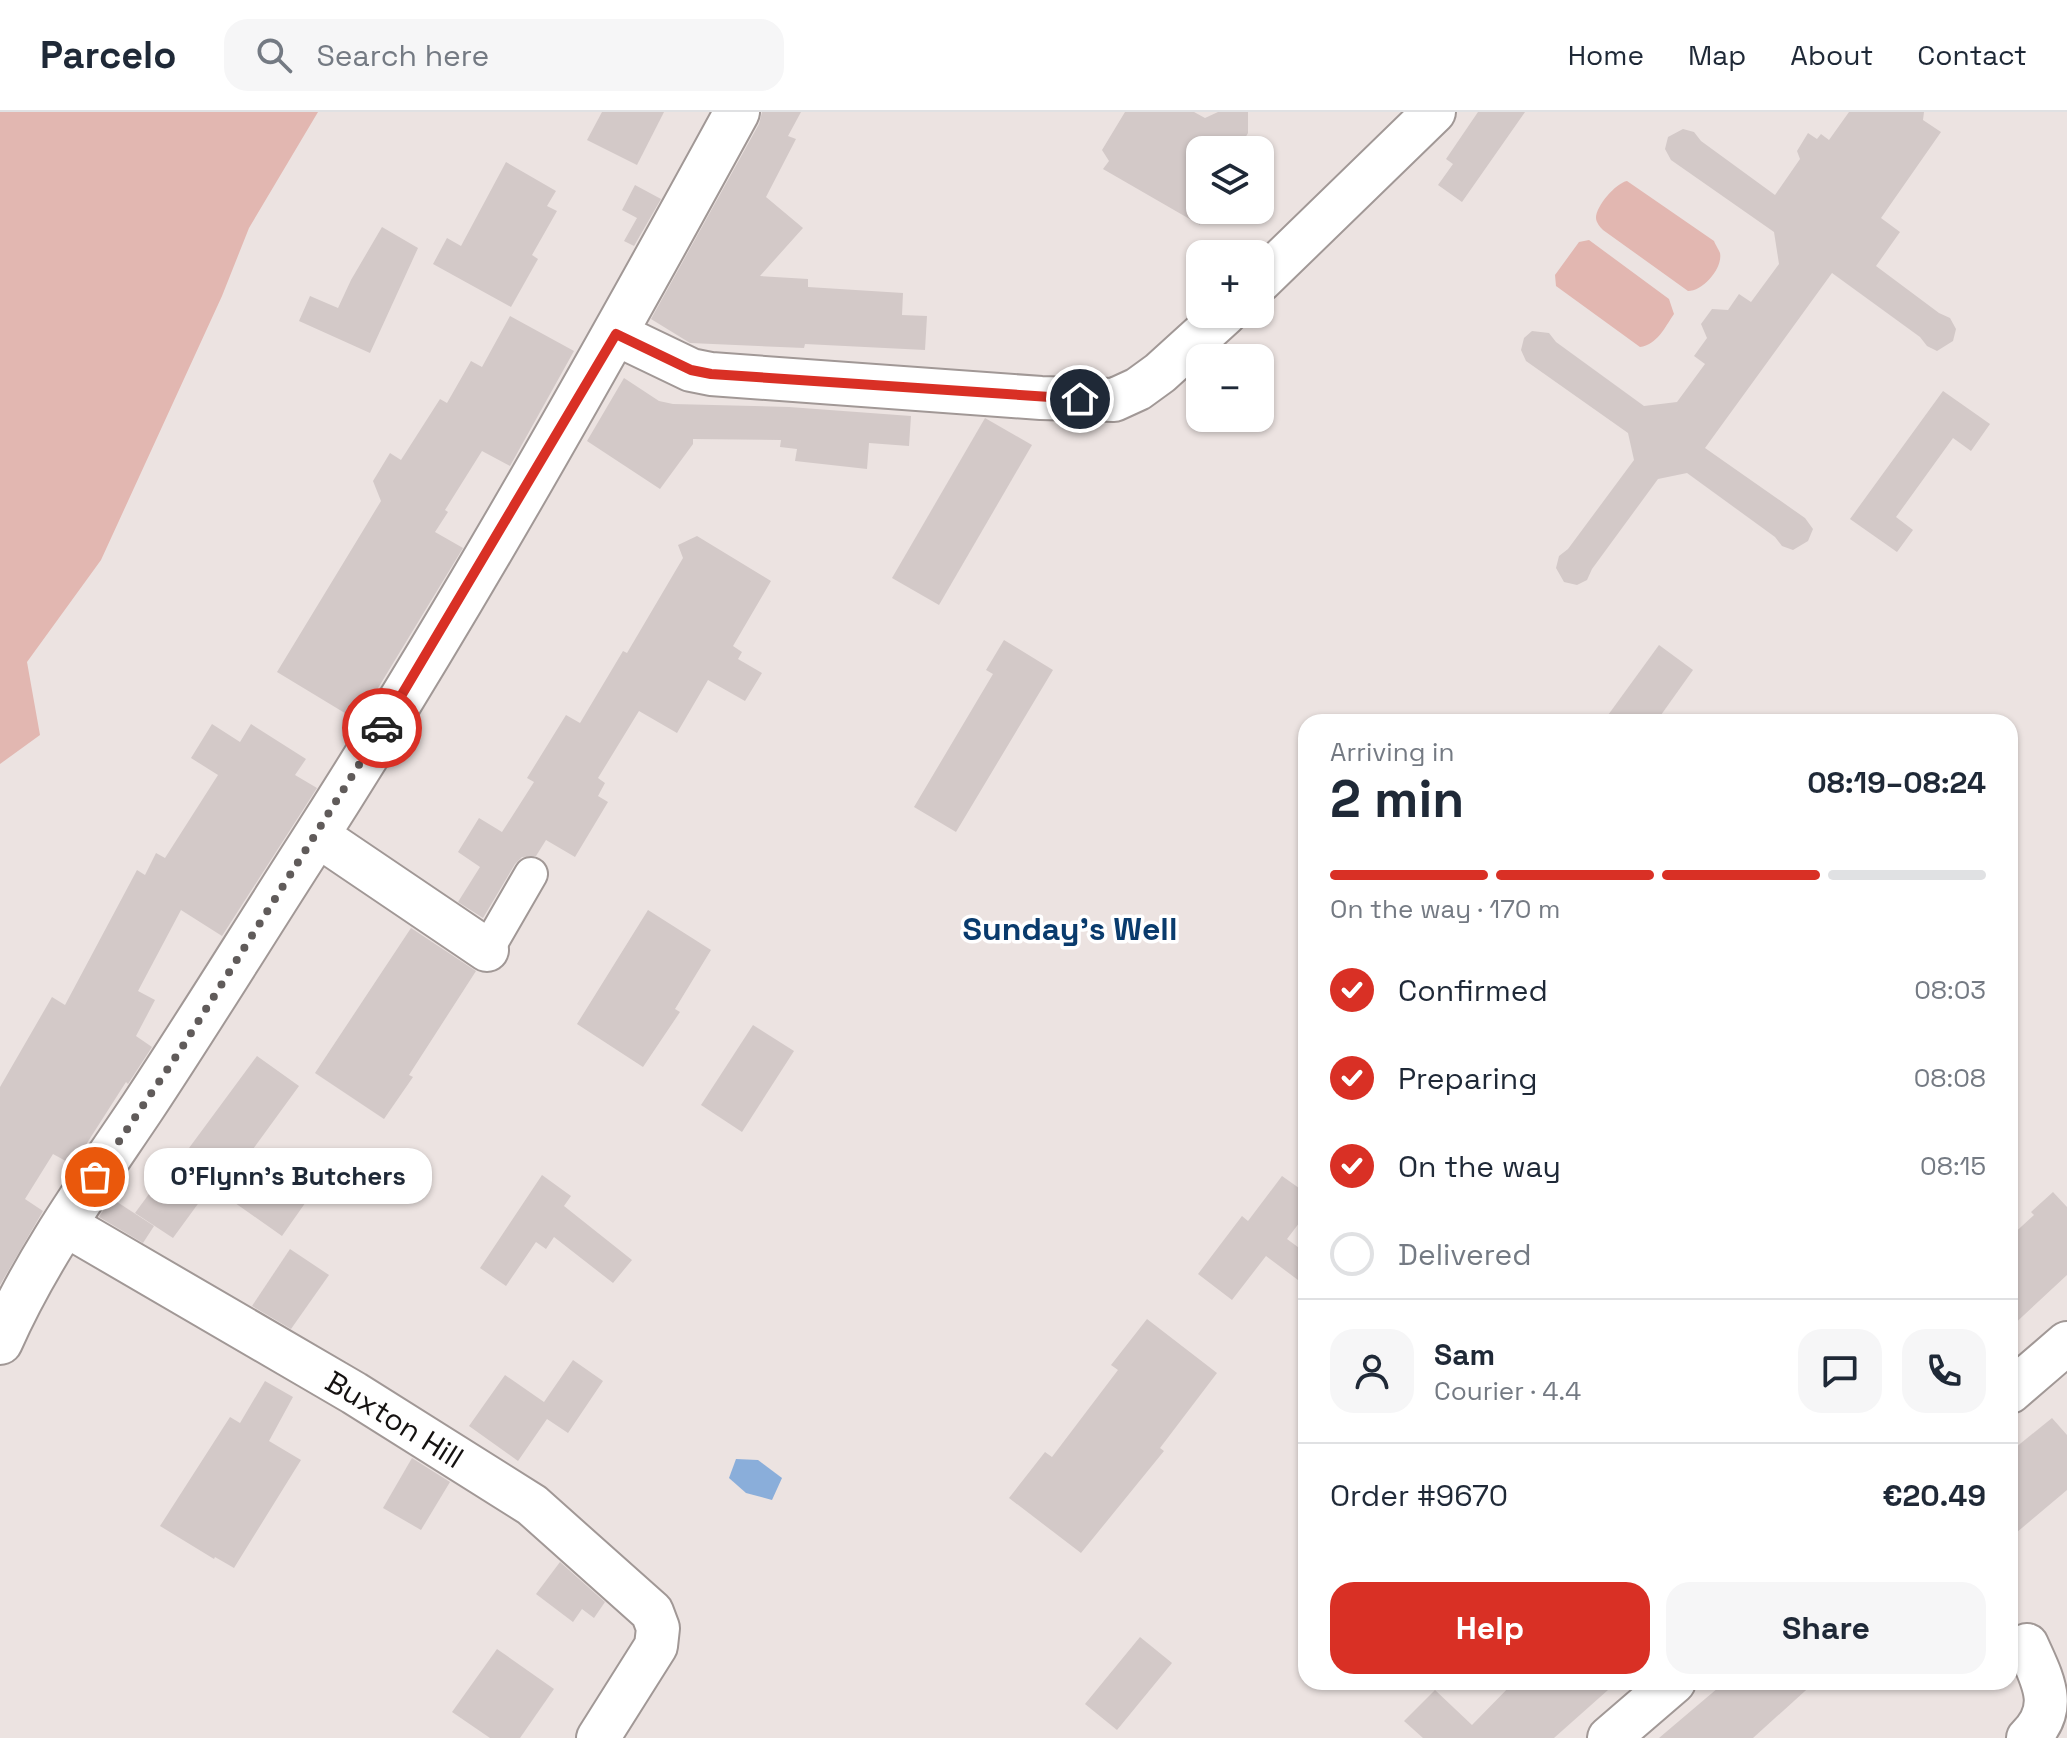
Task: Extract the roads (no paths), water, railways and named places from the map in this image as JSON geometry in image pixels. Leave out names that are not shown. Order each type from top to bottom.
[{"type":"main road","points":[[0,1342],[16,1306],[64,1224],[181,1049],[317,835],[511,515],[616,334],[737,112]]},
{"type":"street","points":[[1274,267],[1434,112]]},
{"type":"street","points":[[616,334],[691,370],[711,374],[1025,397],[1114,400],[1138,389],[1160,373],[1210,328]]},
{"type":"street","points":[[317,835],[487,950],[531,874]]},
{"type":"street","name":"Buxton Hill","points":[[64,1224],[354,1393],[532,1505],[652,1612],[658,1628],[656,1646],[598,1738]]},
{"type":"street","points":[[2018,1385],[2067,1343]]},
{"type":"street","points":[[2027,1645],[2045,1686],[2046,1708],[2039,1728],[2028,1738]]},
{"type":"street","points":[[1609,1738],[1665,1690]]},
{"type":"water","points":[[736,1459],[758,1460],[782,1478],[772,1500],[746,1493],[729,1478]]},
{"type":"place","name":"O'Flynn's Butchers","points":[[95,1177]]},
{"type":"district","name":"Sunday's Well","points":[[1070,929]]}]
